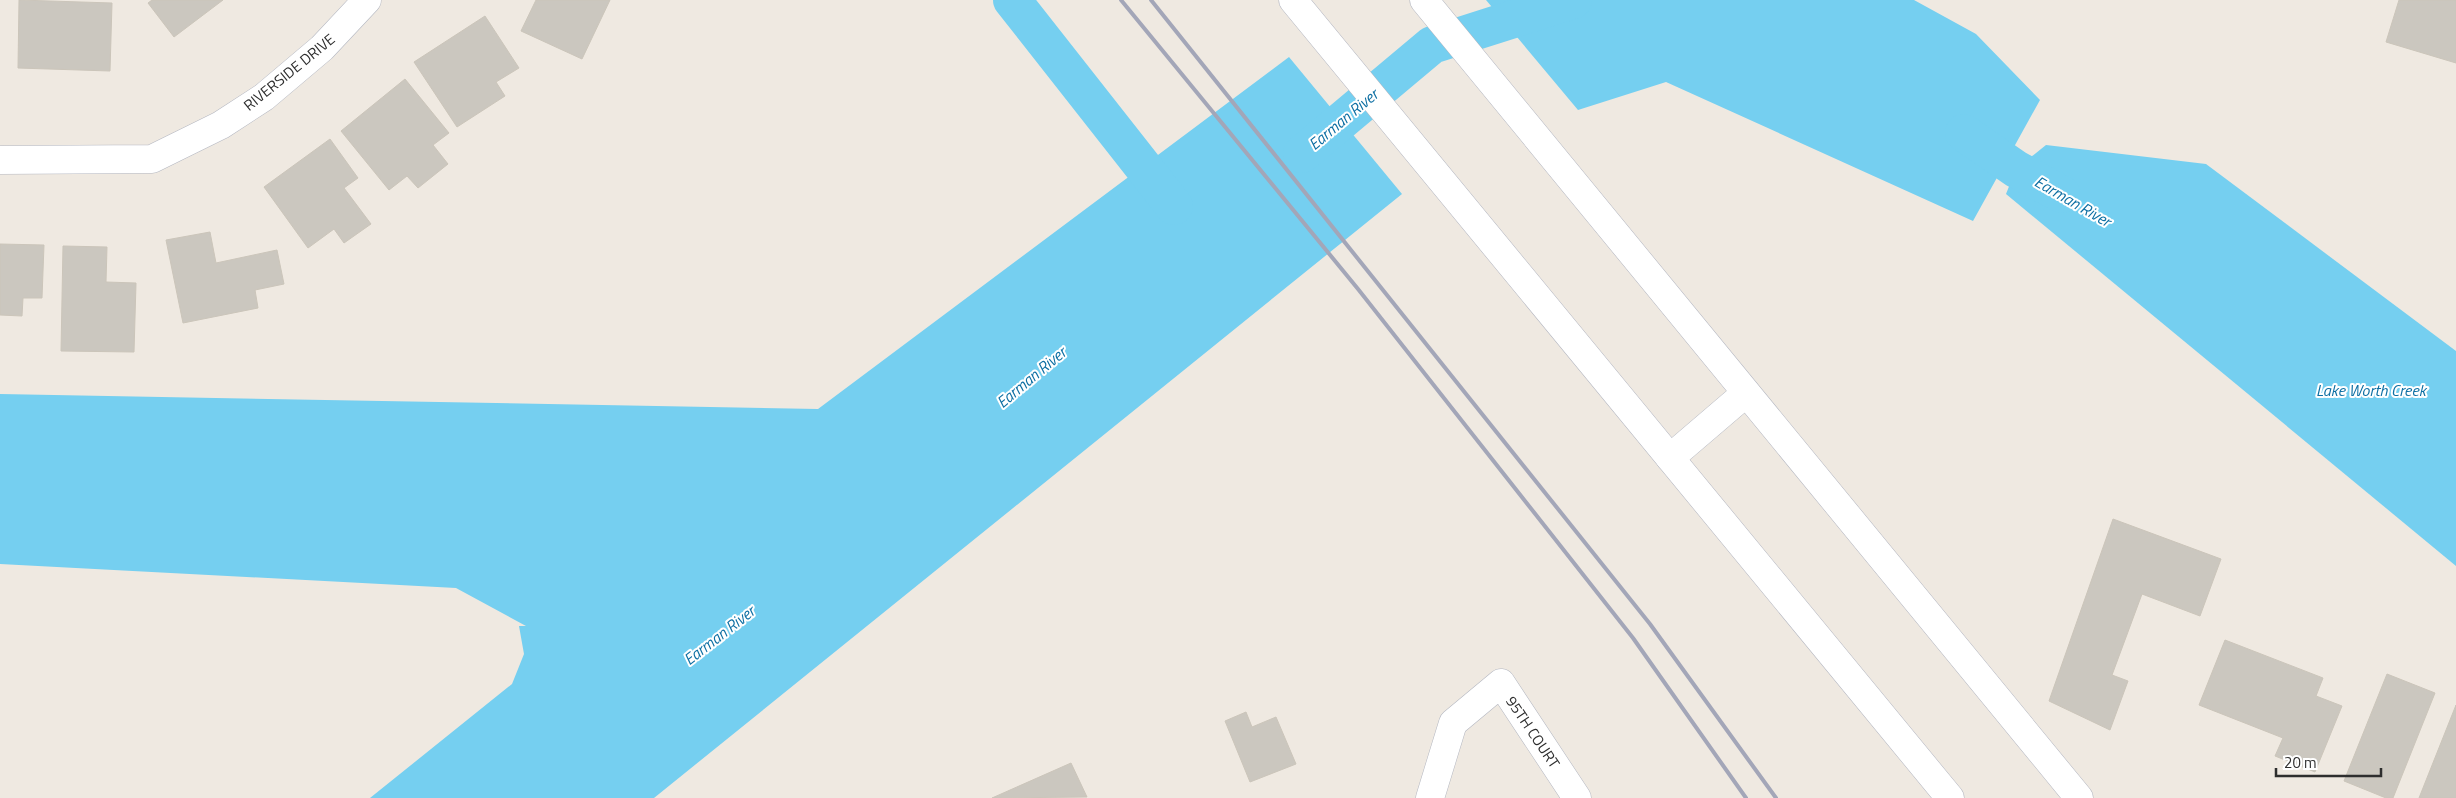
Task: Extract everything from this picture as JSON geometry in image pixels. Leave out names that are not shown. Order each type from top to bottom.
[{"type":"main road","name":"RIVERSIDE DRIVE","points":[[0,160],[152,159],[221,125],[264,97],[322,48],[366,0]]},
{"type":"main road","points":[[1293,0],[1950,798]]},
{"type":"main road","points":[[1424,0],[1550,156],[2079,798]]},
{"type":"main road","points":[[1670,458],[1746,393]]},
{"type":"main road","name":"95TH COURT","points":[[1430,798],[1453,723],[1501,683],[1577,798]]},
{"type":"water","points":[[1486,0],[1914,0],[1976,34],[2040,100],[1973,221],[1666,82],[1578,110]]},
{"type":"water","points":[[1289,57],[1402,194],[654,798],[370,798],[512,684],[524,654],[519,626],[526,626],[456,588],[0,564],[0,394],[818,409]]},
{"type":"water","name":"Lake Worth Creek","points":[[2046,145],[2206,164],[2456,351],[2456,566],[2006,194],[2016,169]]},
{"type":"building","points":[[19,0],[112,3],[110,71],[18,68]]},
{"type":"building","points":[[152,0],[223,0],[174,37],[148,3]]},
{"type":"building","points":[[536,0],[610,0],[582,59],[521,31]]},
{"type":"building","points":[[2399,0],[2456,0],[2456,63],[2386,42]]},
{"type":"building","points":[[485,16],[519,68],[496,82],[505,96],[457,127],[414,62]]},
{"type":"building","points":[[405,79],[449,133],[433,145],[448,164],[418,188],[407,176],[389,190],[341,131]]},
{"type":"building","points":[[330,139],[358,178],[344,188],[371,224],[344,243],[334,229],[308,248],[264,187]]},
{"type":"building","points":[[210,232],[216,263],[277,250],[284,284],[255,290],[258,308],[183,323],[166,240]]},
{"type":"building","points":[[0,244],[44,245],[42,298],[23,298],[22,316],[0,315]]},
{"type":"building","points":[[63,246],[107,247],[106,282],[136,283],[134,352],[61,351]]},
{"type":"building","points":[[2113,519],[2221,559],[2200,616],[2142,594],[2112,675],[2128,681],[2110,730],[2049,701]]},
{"type":"building","points":[[2225,640],[2323,678],[2316,696],[2342,706],[2315,772],[2275,756],[2283,738],[2199,705]]},
{"type":"building","points":[[2387,674],[2435,693],[2393,798],[2386,798],[2344,781]]},
{"type":"building","points":[[2456,705],[2456,798],[2419,798]]},
{"type":"building","points":[[1246,712],[1252,727],[1276,717],[1296,764],[1250,782],[1225,721]]},
{"type":"building","points":[[1071,763],[1087,797],[992,798]]},
{"type":"waterway","points":[[1012,0],[1174,206]]},
{"type":"waterway","name":"Earman River","points":[[1302,154],[1432,45],[1573,0]]},
{"type":"waterway","name":"Earman River","points":[[1964,133],[2016,169],[2061,194]]},
{"type":"railway","points":[[1121,0],[1358,289],[1633,638],[1746,798]]},
{"type":"railway","points":[[1151,0],[1650,624],[1776,798]]}]
